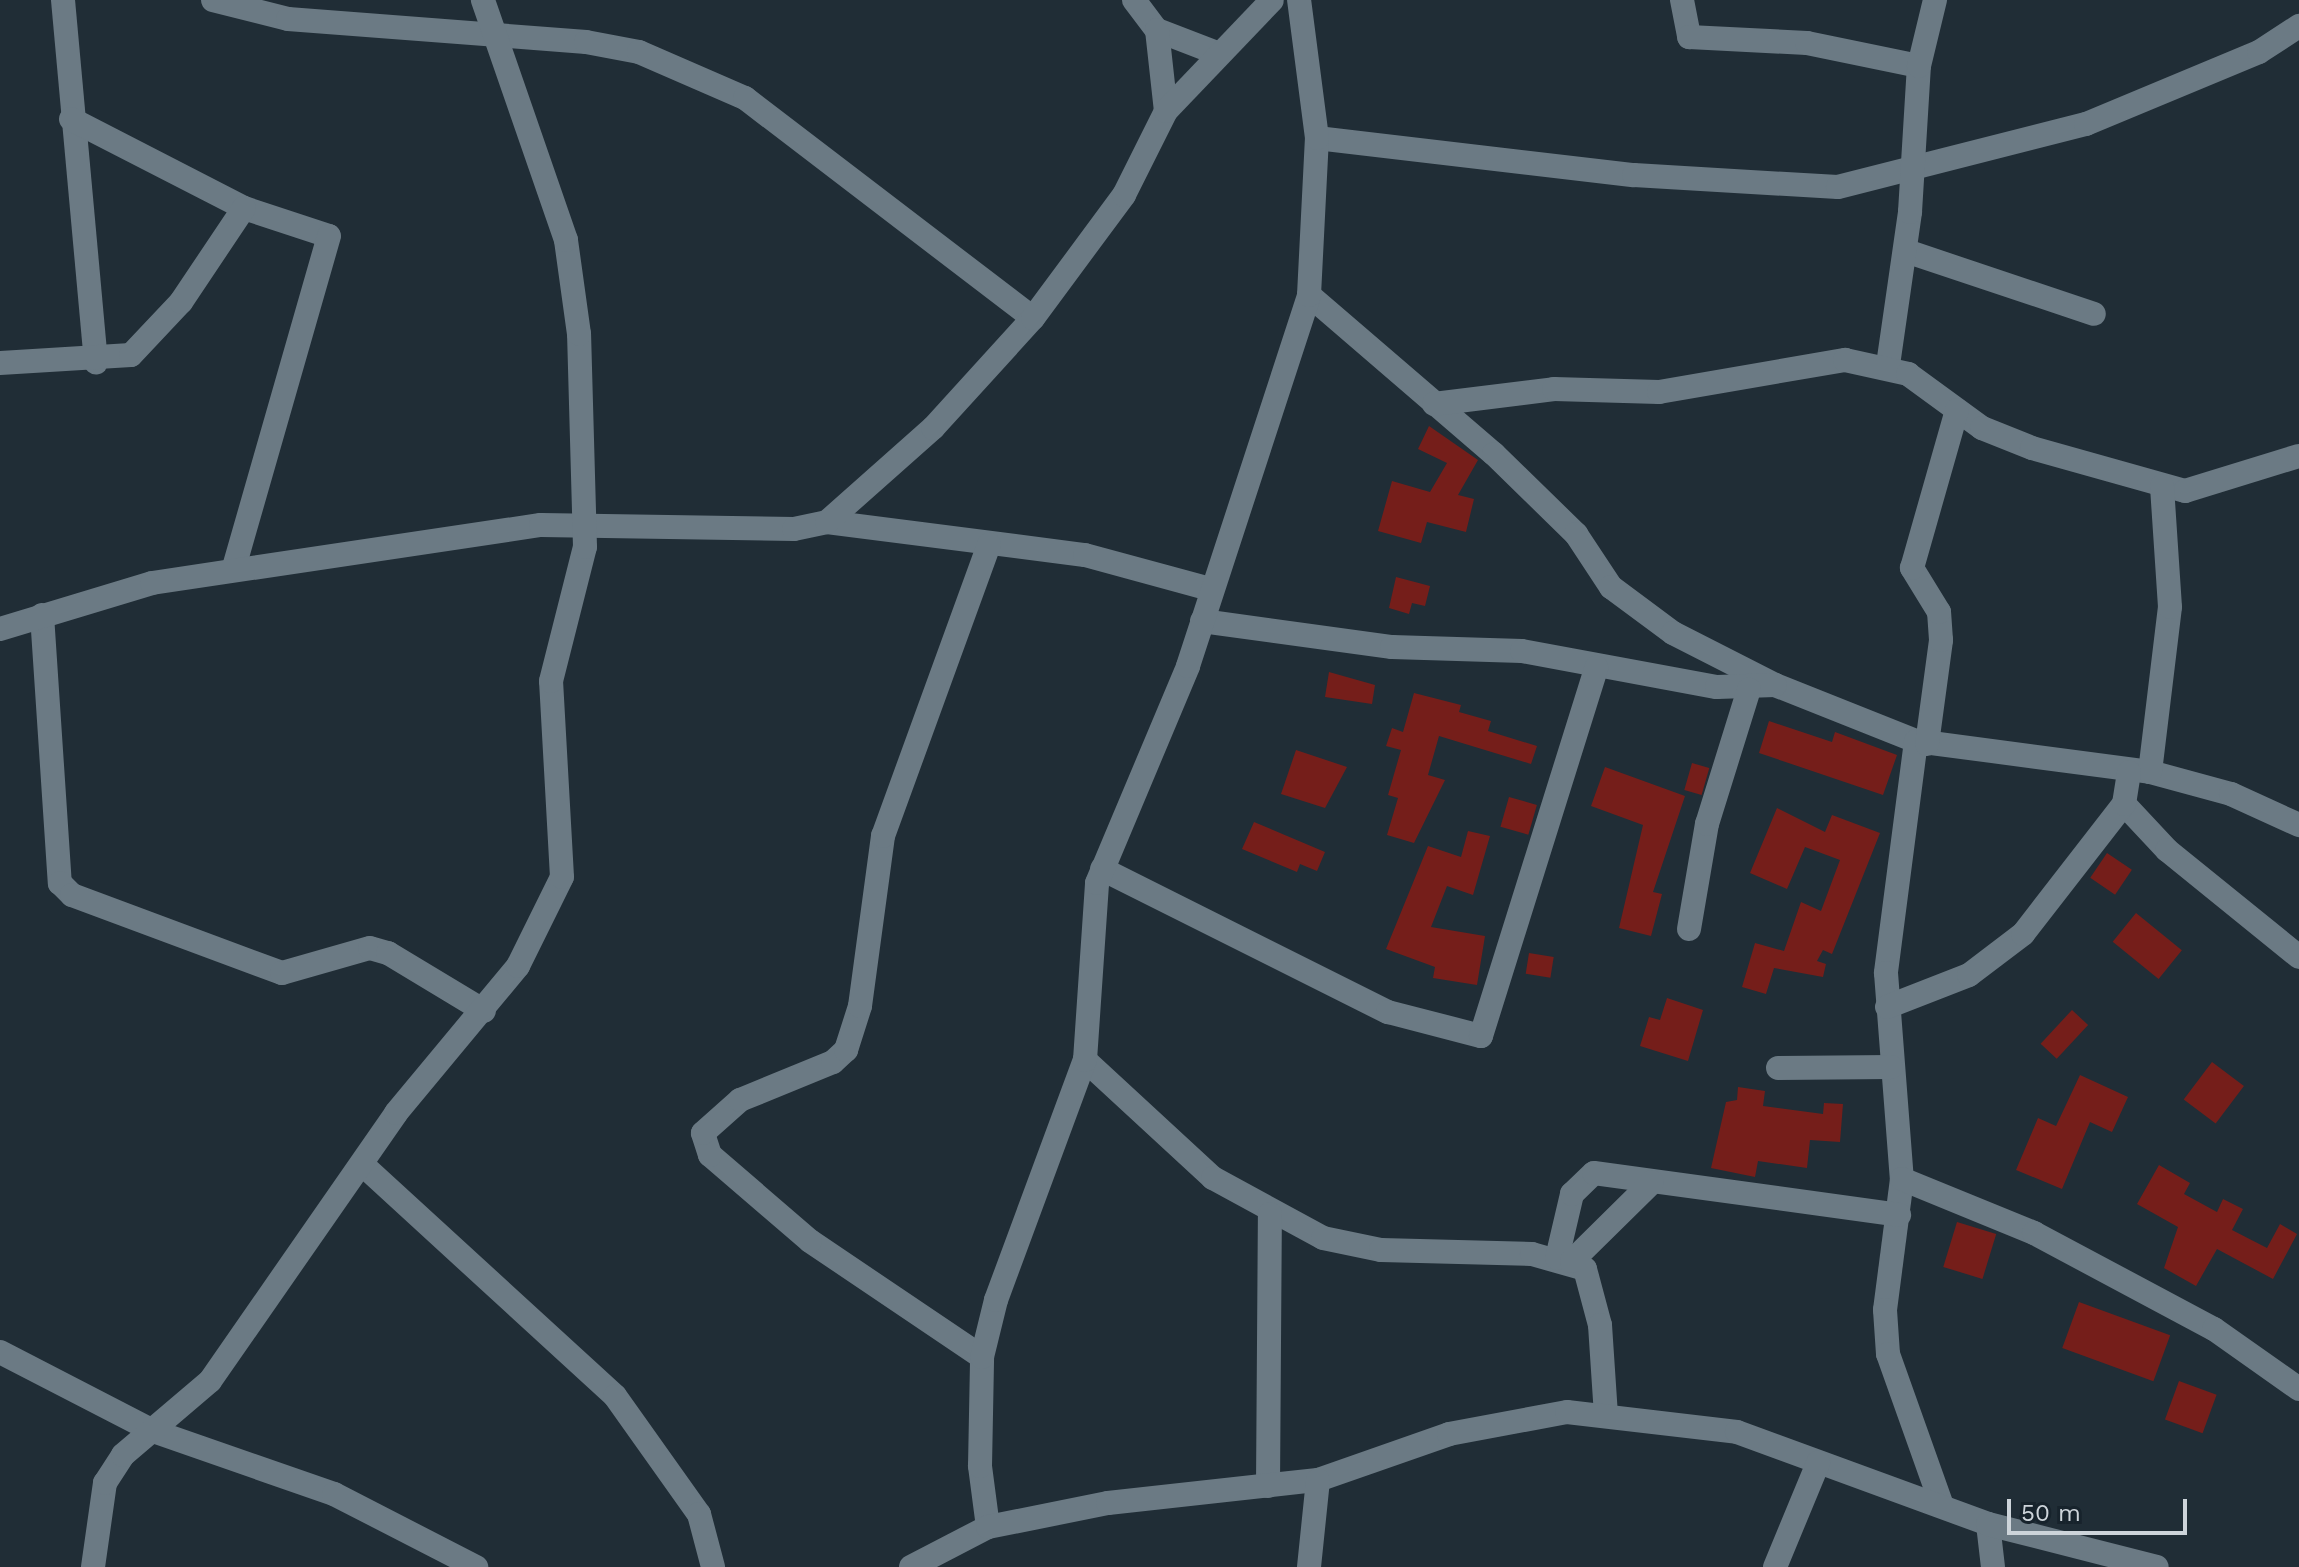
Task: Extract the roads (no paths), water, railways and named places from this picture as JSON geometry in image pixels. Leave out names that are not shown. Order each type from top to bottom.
[{"type":"street","points":[[63,0],[71,119],[96,363]]},
{"type":"street","points":[[213,0],[288,19],[494,40],[586,42],[639,52],[745,98],[1033,318]]},
{"type":"street","points":[[93,1567],[105,1483],[123,1455],[210,1381],[364,1166],[396,1113],[484,1011],[544,923],[562,877],[551,681],[585,525],[579,334],[566,240],[494,40],[483,0]]},
{"type":"street","points":[[1134,0],[1157,30],[1166,111]]},
{"type":"street","points":[[827,522],[933,428],[1033,318],[1124,195],[1166,111],[1217,53],[1272,0]]},
{"type":"street","points":[[988,1527],[980,1466],[982,1357],[996,1300],[1085,1060],[1102,869],[1202,621],[1309,295],[1317,138],[1299,0]]},
{"type":"street","points":[[1682,0],[1689,37],[1807,43],[1919,66]]},
{"type":"street","points":[[1888,365],[1906,251],[1914,172],[1919,66],[1935,0]]},
{"type":"street","points":[[1317,138],[1782,189],[1838,187],[1914,172],[2086,124],[2259,52],[2299,26]]},
{"type":"street","points":[[1157,30],[1217,53]]},
{"type":"street","points":[[71,119],[244,208],[329,236],[234,568]]},
{"type":"street","points":[[0,363],[96,363],[138,349],[181,302],[244,208]]},
{"type":"street","points":[[1906,251],[2094,314]]},
{"type":"street","points":[[1309,295],[1576,534],[1611,587],[1673,633],[1775,685],[1921,742],[2140,772],[2231,794],[2299,825]]},
{"type":"street","points":[[1434,404],[1503,392],[1659,392],[1845,360],[1888,365],[1957,410],[2032,448],[2162,486],[2216,487],[2299,456]]},
{"type":"street","points":[[1942,1506],[1888,1354],[1885,1310],[1902,1179],[1887,1007],[1905,792],[1921,742],[1941,640],[1939,612],[1912,568],[1957,410]]},
{"type":"street","points":[[1887,1007],[1969,975],[2023,934],[2124,804],[2140,772],[2170,607],[2162,486]]},
{"type":"street","points":[[0,629],[42,615],[234,568],[585,525],[778,529],[827,522],[1085,555],[1210,589]]},
{"type":"street","points":[[982,1357],[810,1241],[710,1155],[703,1133],[740,1100],[833,1062],[850,1041],[883,836],[989,545]]},
{"type":"street","points":[[42,615],[60,883],[72,895],[282,973],[370,948],[388,953],[484,1011]]},
{"type":"street","points":[[1202,621],[1392,647],[1522,651],[1596,668],[1717,687],[1749,689],[1775,685]]},
{"type":"street","points":[[1717,687],[1725,659]]},
{"type":"street","points":[[1102,869],[1388,1012],[1481,1036],[1596,668]]},
{"type":"street","points":[[1689,929],[1707,824],[1749,689]]},
{"type":"street","points":[[2124,804],[2167,850],[2299,957]]},
{"type":"street","points":[[1085,1060],[1213,1178],[1270,1214],[1323,1238],[1381,1250],[1565,1259],[1592,1280],[1606,1415]]},
{"type":"street","points":[[1778,1068],[1891,1067]]},
{"type":"street","points":[[364,1166],[615,1396],[699,1514],[713,1567]]},
{"type":"street","points":[[1565,1259],[1584,1176],[1652,1182],[1899,1215]]},
{"type":"street","points":[[1902,1179],[2034,1233],[2214,1329],[2299,1389]]},
{"type":"street","points":[[1565,1259],[1652,1182]]},
{"type":"street","points":[[1268,1486],[1270,1214]]},
{"type":"street","points":[[0,1352],[153,1431],[334,1494],[476,1567]]},
{"type":"street","points":[[911,1567],[988,1527],[1108,1503],[1318,1480],[1519,1417],[1606,1415],[1737,1432],[1988,1524],[2157,1567]]},
{"type":"street","points":[[1775,1567],[1818,1463]]},
{"type":"street","points":[[1309,1567],[1318,1480]]},
{"type":"street","points":[[1988,1524],[1993,1567]]}]
